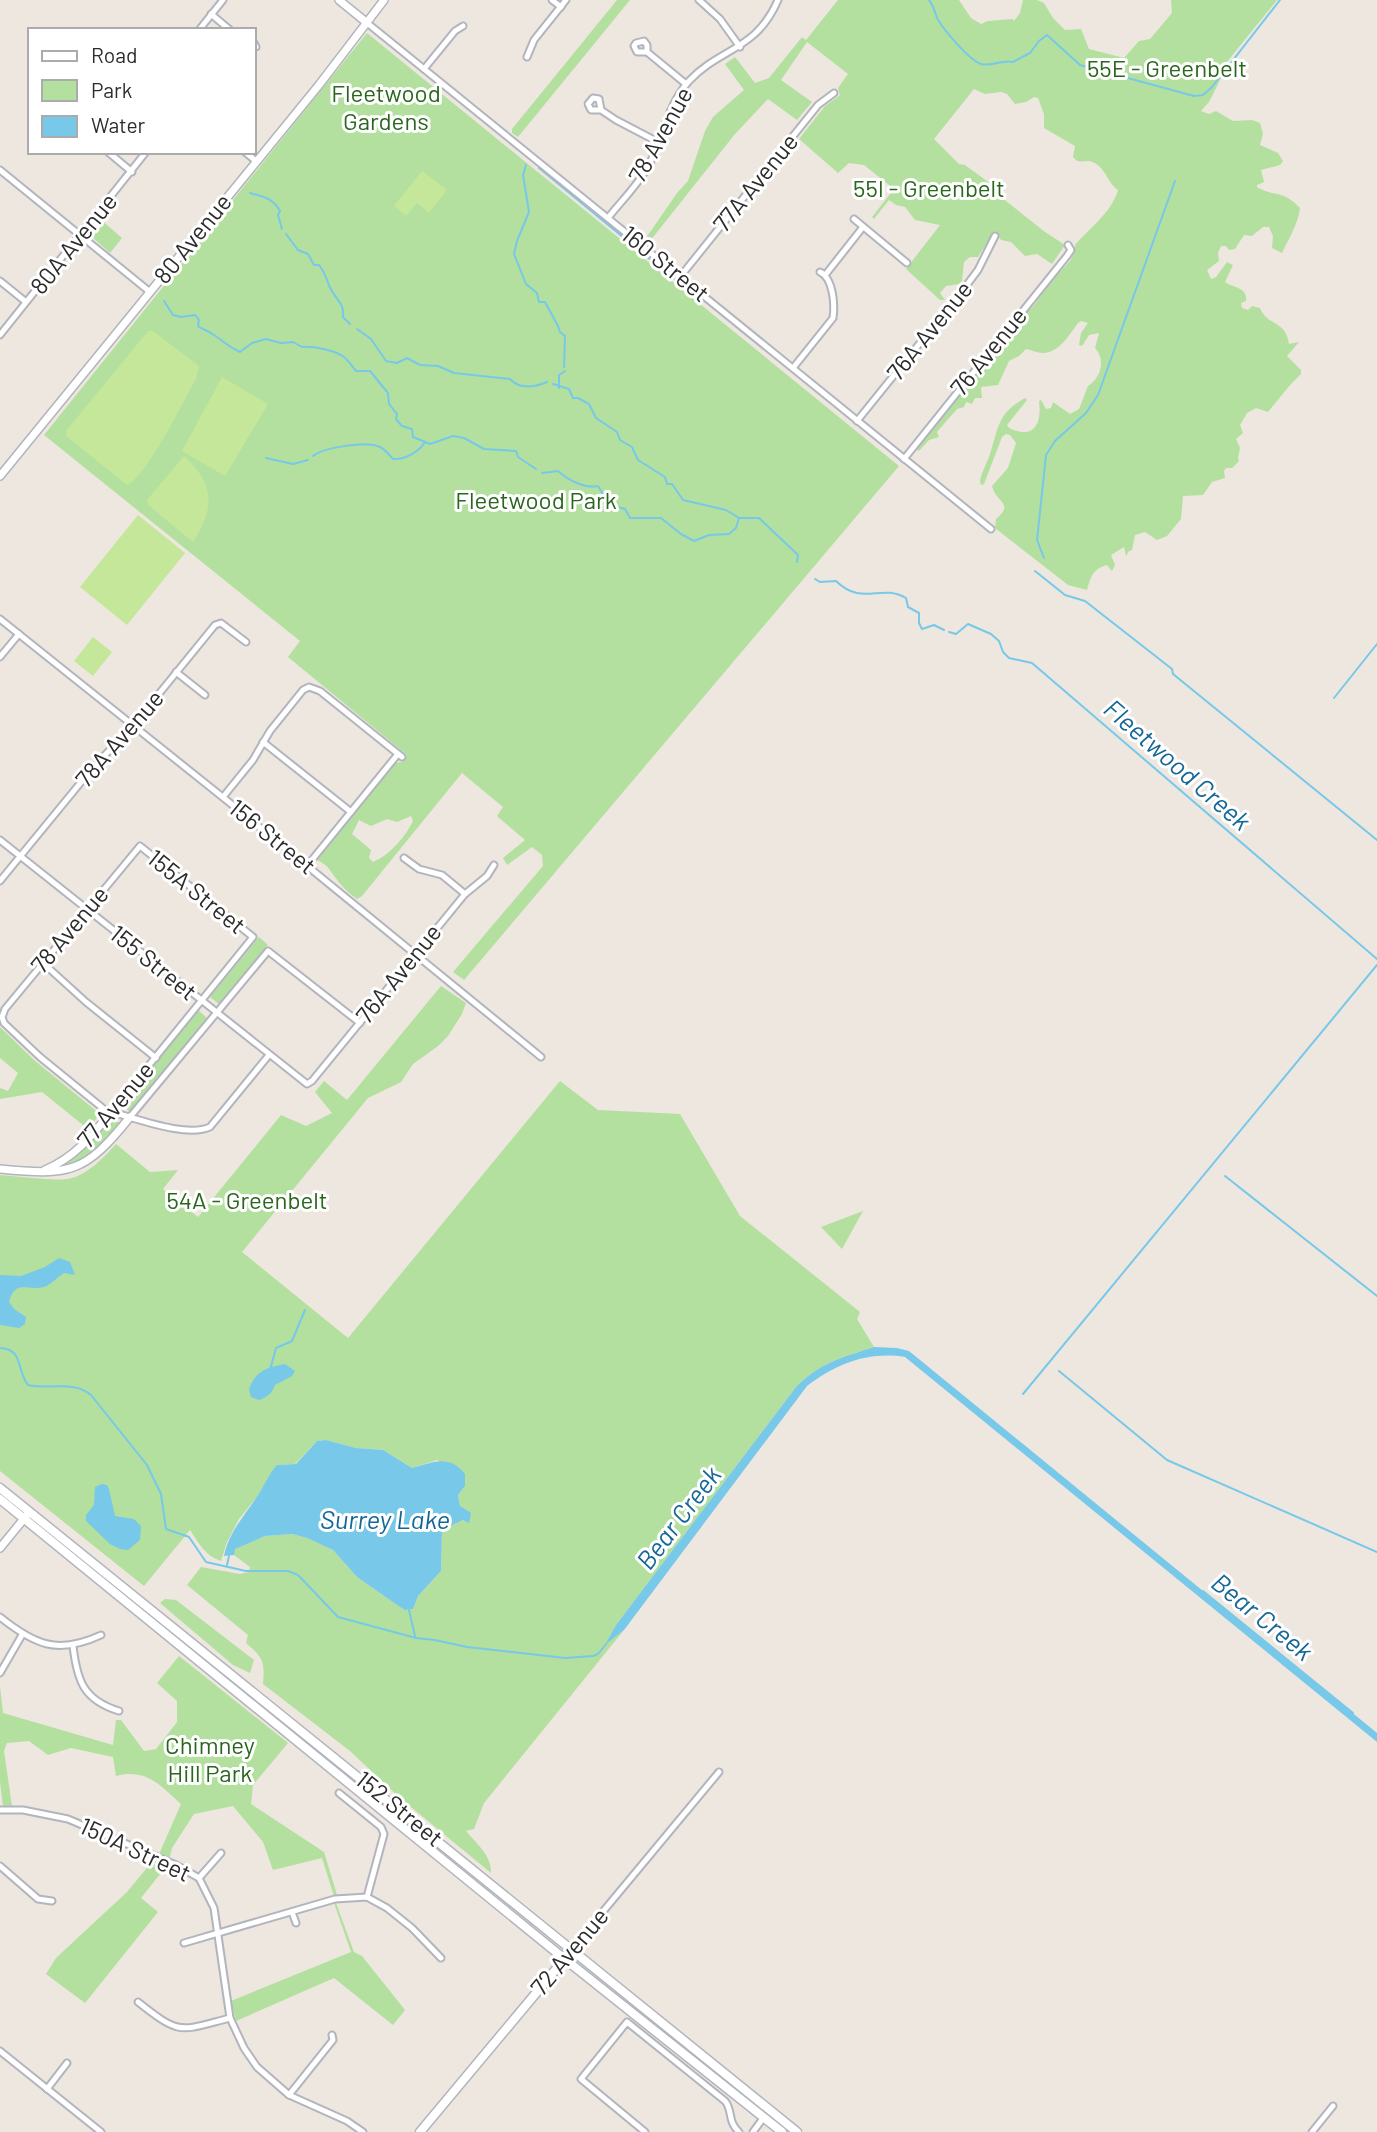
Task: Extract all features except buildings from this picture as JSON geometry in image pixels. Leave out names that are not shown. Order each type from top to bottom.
[{"type":"main road","name":"152 Street","points":[[0,1488],[26,1515],[565,1959],[782,2132]]},
{"type":"main road","name":"152 Street","points":[[0,1499],[26,1515],[797,2132]]},
{"type":"main road","name":"72 Avenue","points":[[420,2132],[571,1951]]},
{"type":"main road","points":[[764,2117],[791,2132]]},
{"type":"street","points":[[200,28],[223,0]]},
{"type":"street","name":"160 Street","points":[[339,0],[991,529]]},
{"type":"street","name":"80 Avenue","points":[[0,476],[319,85],[384,0]]},
{"type":"street","points":[[552,0],[561,7]]},
{"type":"street","points":[[527,57],[534,40],[566,0]]},
{"type":"street","points":[[699,0],[720,19],[740,47]]},
{"type":"street","name":"78 Avenue","points":[[608,218],[645,172],[675,102],[686,84],[709,64],[740,47],[764,24],[778,0]]},
{"type":"street","points":[[211,14],[228,28]]},
{"type":"street","points":[[424,69],[454,31],[463,26]]},
{"type":"street","points":[[648,52],[686,84]]},
{"type":"street","name":"77A Avenue","points":[[680,277],[818,105],[834,93]]},
{"type":"street","points":[[601,110],[658,142]]},
{"type":"street","points":[[110,154],[132,172]]},
{"type":"street","name":"80A Avenue","points":[[0,335],[145,154]]},
{"type":"street","points":[[247,154],[256,161]]},
{"type":"street","points":[[0,170],[150,292]]},
{"type":"street","points":[[854,219],[907,263]]},
{"type":"street","points":[[793,368],[833,317],[829,280],[823,273],[863,227]]},
{"type":"street","name":"76A Avenue","points":[[857,421],[978,270],[995,236]]},
{"type":"street","name":"76 Avenue","points":[[904,459],[1068,256],[1071,250],[1068,245]]},
{"type":"street","points":[[0,281],[26,302]]},
{"type":"street","name":"156 Street","points":[[0,619],[541,1057]]},
{"type":"street","name":"78A Avenue","points":[[0,881],[215,625],[220,623],[246,642]]},
{"type":"street","points":[[0,657],[19,634]]},
{"type":"street","points":[[176,672],[205,695]]},
{"type":"street","points":[[223,797],[303,690],[311,687],[320,691],[400,755],[307,866]]},
{"type":"street","points":[[263,741],[351,811]]},
{"type":"street","name":"155 Street","points":[[0,840],[307,1084]]},
{"type":"street","name":"78 Avenue","points":[[111,1112],[35,1053],[5,1024],[2,1014],[140,846]]},
{"type":"street","name":"155A Street","points":[[140,846],[253,937]]},
{"type":"street","points":[[404,858],[419,869],[442,875],[465,894]]},
{"type":"street","name":"76A Avenue","points":[[307,1084],[465,894],[487,876],[494,865]]},
{"type":"street","name":"77 Avenue","points":[[41,1172],[65,1161],[79,1150],[253,937]]},
{"type":"street","name":"155A Street","points":[[268,951],[360,1023]]},
{"type":"street","name":"77 Avenue","points":[[41,1172],[66,1169],[89,1160],[105,1147],[268,951]]},
{"type":"street","points":[[43,963],[86,1002],[156,1058]]},
{"type":"street","points":[[111,1112],[178,1129],[205,1129],[213,1124],[269,1055]]},
{"type":"street","points":[[0,1170],[41,1172]]},
{"type":"street","points":[[0,1548],[26,1515]]},
{"type":"street","points":[[0,1617],[22,1635],[47,1643],[73,1646],[101,1635]]},
{"type":"street","points":[[0,1673],[22,1635]]},
{"type":"street","points":[[73,1646],[77,1676],[85,1690],[103,1706],[119,1711]]},
{"type":"street","name":"72 Avenue","points":[[571,1951],[719,1772]]},
{"type":"street","points":[[339,1793],[382,1827],[384,1834],[367,1898]]},
{"type":"street","name":"150A Street","points":[[0,1812],[34,1811],[68,1819],[176,1865],[199,1878],[214,1908],[220,1934],[230,2018],[244,2048],[257,2067],[289,2095],[347,2121],[363,2132]]},
{"type":"street","points":[[199,1878],[221,1853]]},
{"type":"street","points":[[0,1866],[38,1899],[52,1901]]},
{"type":"street","points":[[184,1943],[335,1899],[367,1898],[387,1908],[412,1928],[441,1958]]},
{"type":"street","points":[[292,1912],[296,1923]]},
{"type":"street","points":[[138,2002],[169,2026],[178,2028],[186,2029],[230,2018]]},
{"type":"street","points":[[645,2132],[581,2080],[627,2022],[728,2104],[733,2126],[739,2132]]},
{"type":"street","points":[[289,2095],[333,2040],[332,2035]]},
{"type":"street","points":[[1,2054],[47,2089],[92,2129],[101,2132]]},
{"type":"street","points":[[47,2089],[67,2063]]},
{"type":"street","points":[[1312,2132],[1333,2106]]},
{"type":"street","points":[[753,2132],[764,2117]]},
{"type":"green space","points":[[617,0],[630,0],[518,137],[512,133],[512,129]]},
{"type":"green space","points":[[838,0],[959,0],[971,18],[981,24],[988,21],[1014,21],[1020,13],[1023,0],[1037,0],[1044,3],[1053,18],[1065,30],[1081,29],[1089,49],[1124,58],[1139,41],[1150,39],[1172,13],[1171,0],[1277,0],[1218,73],[1221,78],[1209,102],[1201,111],[1209,114],[1216,111],[1233,121],[1252,120],[1260,123],[1263,134],[1260,145],[1278,153],[1283,161],[1280,165],[1261,170],[1264,182],[1257,187],[1288,198],[1300,208],[1299,214],[1282,253],[1272,248],[1273,236],[1269,227],[1263,227],[1252,236],[1244,235],[1235,249],[1229,250],[1226,246],[1221,246],[1219,261],[1207,270],[1211,279],[1216,277],[1227,262],[1233,265],[1225,282],[1245,293],[1246,301],[1241,303],[1242,308],[1260,308],[1267,318],[1284,331],[1289,344],[1299,342],[1287,356],[1301,370],[1301,374],[1268,412],[1256,408],[1247,413],[1240,425],[1243,433],[1236,439],[1240,448],[1239,461],[1232,468],[1226,468],[1225,478],[1212,482],[1203,495],[1183,496],[1181,519],[1167,536],[1157,540],[1145,532],[1135,535],[1132,550],[1126,556],[1124,547],[1111,555],[1115,565],[1112,571],[1107,565],[1095,571],[1087,590],[1068,585],[995,528],[996,519],[1004,506],[992,486],[1008,468],[1016,443],[1010,435],[1002,437],[984,484],[981,485],[980,481],[1000,422],[1016,404],[1025,398],[1027,400],[1007,425],[1025,432],[1034,428],[1037,423],[1041,400],[1046,409],[1051,408],[1053,402],[1070,414],[1079,409],[1088,386],[1099,373],[1101,363],[1095,348],[1099,333],[1089,335],[1082,346],[1079,345],[1081,333],[1088,323],[1078,323],[1064,342],[1054,350],[1043,353],[1026,349],[1009,361],[998,385],[981,387],[982,398],[975,398],[972,404],[966,402],[964,407],[957,409],[937,432],[939,437],[929,440],[919,451],[917,449],[1020,319],[1070,261],[1075,245],[1105,213],[1118,190],[1099,166],[1089,161],[1077,161],[1073,157],[1075,146],[1044,128],[1044,114],[1038,98],[1015,104],[1007,94],[985,94],[974,89],[934,139],[959,164],[965,165],[995,187],[1006,201],[1065,245],[1052,264],[1037,254],[1025,256],[1011,242],[1001,240],[993,233],[978,257],[970,257],[964,262],[962,281],[946,286],[940,293],[945,300],[940,300],[906,269],[940,225],[915,220],[905,207],[889,200],[874,219],[872,217],[894,189],[864,165],[849,163],[838,173],[799,139],[825,106],[840,95],[838,88],[848,74],[807,42],[781,80],[812,102],[797,120],[768,99],[735,134],[650,241],[646,238],[688,181],[705,131],[713,117],[744,90],[725,64],[735,57],[755,83],[769,78],[802,37],[806,40]]},
{"type":"green space","name":"Fleetwood Park","points":[[367,33],[899,466],[464,980],[453,972],[543,866],[542,855],[532,847],[507,865],[503,858],[525,840],[497,816],[503,807],[462,773],[362,896],[357,899],[352,896],[326,866],[315,858],[393,763],[402,762],[407,755],[288,657],[300,641],[44,435]],"holes":[[[411,816],[413,821],[396,845],[373,862],[369,858],[371,850],[352,834],[359,820],[371,826],[387,819],[397,822]]]},
{"type":"green space","points":[[422,171],[447,190],[429,213],[417,203],[406,216],[394,206]]},
{"type":"green space","points":[[100,219],[122,238],[110,253],[90,235]]},
{"type":"green space","points":[[148,331],[153,331],[199,366],[196,379],[164,437],[144,468],[127,485],[66,436],[66,431]]},
{"type":"green space","points":[[222,377],[268,404],[225,476],[182,451]]},
{"type":"green space","points":[[184,456],[202,476],[208,497],[205,518],[193,542],[148,505],[147,500]]},
{"type":"green space","points":[[138,515],[185,553],[127,625],[80,587]]},
{"type":"green space","points":[[93,637],[112,652],[93,676],[74,661]]},
{"type":"green space","points":[[259,937],[268,945],[219,1004],[210,997]]},
{"type":"green space","name":"54A - Greenbelt","points":[[441,986],[466,1003],[448,1036],[413,1064],[401,1082],[368,1098],[242,1252],[348,1338],[560,1081],[598,1110],[680,1114],[740,1216],[860,1312],[857,1319],[874,1347],[823,1366],[796,1387],[616,1625],[607,1643],[624,1630],[484,1803],[474,1829],[466,1831],[486,1855],[491,1873],[400,1798],[350,1751],[263,1684],[263,1665],[259,1656],[246,1643],[248,1635],[187,1585],[201,1567],[240,1574],[249,1572],[250,1567],[234,1555],[234,1549],[265,1536],[292,1534],[333,1550],[357,1577],[405,1610],[413,1609],[418,1596],[441,1571],[442,1530],[463,1520],[469,1522],[460,1506],[458,1495],[465,1486],[437,1460],[412,1468],[383,1450],[356,1448],[326,1440],[317,1441],[295,1464],[277,1465],[239,1519],[221,1561],[206,1552],[190,1530],[144,1586],[0,1471],[0,1175],[68,1179],[89,1170],[116,1144],[150,1172],[178,1170],[163,1189],[198,1217],[281,1115],[306,1126],[332,1113],[315,1092],[324,1081],[347,1100]]},
{"type":"green space","points":[[198,1010],[207,1018],[130,1112],[121,1104]]},
{"type":"green space","points":[[0,1027],[34,1060],[100,1114],[88,1129],[42,1092],[0,1099],[0,1088],[8,1091],[18,1073],[0,1058]]},
{"type":"green space","points":[[108,1120],[122,1123],[93,1153],[67,1166],[56,1168],[83,1150]]},
{"type":"green space","points":[[863,1211],[842,1249],[821,1227]]},
{"type":"green space","points":[[165,1599],[176,1600],[254,1660],[250,1673],[233,1665],[160,1603]]},
{"type":"green space","name":"Chimney Hill Park","points":[[179,1656],[288,1743],[253,1785],[251,1804],[324,1852],[337,1895],[336,1903],[354,1952],[362,1956],[405,2010],[393,2025],[334,1978],[236,2021],[231,2001],[351,1952],[322,1858],[273,1870],[263,1842],[233,1806],[194,1814],[172,1848],[168,1864],[141,1898],[158,1912],[85,2003],[46,1974],[56,1958],[127,1892],[160,1852],[181,1804],[144,1776],[116,1776],[113,1757],[71,1748],[48,1755],[29,1741],[7,1743],[4,1751],[12,1806],[3,1806],[0,1782],[0,1686],[3,1713],[113,1745],[116,1720],[121,1720],[144,1751],[156,1749],[177,1722],[177,1701],[157,1683]]},
{"type":"water","points":[[59,1258],[70,1262],[75,1275],[64,1273],[44,1287],[18,1288],[9,1302],[26,1317],[25,1324],[19,1328],[0,1325],[0,1275],[21,1276],[45,1267]]},
{"type":"water","points":[[874,1347],[909,1351],[1377,1733],[1377,1742],[905,1357],[878,1356],[853,1361],[829,1371],[807,1386],[624,1630],[605,1645],[616,1625],[796,1387],[823,1366]]},
{"type":"water","points":[[285,1364],[295,1371],[292,1376],[275,1385],[271,1393],[264,1398],[259,1400],[251,1397],[249,1390],[258,1375],[267,1369]]},
{"type":"water","name":"Surrey Lake","points":[[326,1440],[356,1448],[383,1450],[412,1468],[434,1462],[447,1462],[465,1474],[465,1486],[458,1495],[460,1506],[471,1513],[469,1523],[463,1520],[442,1530],[441,1571],[418,1596],[413,1609],[405,1610],[397,1605],[357,1577],[333,1550],[307,1538],[292,1534],[265,1536],[235,1549],[234,1555],[224,1556],[233,1532],[277,1465],[296,1464],[317,1441]]},
{"type":"water","points":[[102,1484],[109,1489],[115,1516],[134,1519],[141,1526],[140,1540],[128,1550],[110,1544],[86,1521],[86,1515],[94,1505],[95,1487]]},
{"type":"waterway","points":[[929,0],[946,31],[964,51],[981,64],[1013,62],[1030,53],[1047,35],[1080,65],[1194,96],[1203,95],[1212,87],[1280,0]]},
{"type":"waterway","points":[[526,165],[523,175],[529,212],[514,254],[526,284],[537,293],[539,302],[545,302],[560,332],[565,336],[564,367]]},
{"type":"waterway","points":[[539,168],[674,279]]},
{"type":"waterway","points":[[1044,558],[1037,540],[1046,455],[1055,441],[1086,413],[1098,395],[1175,181]]},
{"type":"waterway","points":[[250,193],[267,198],[277,206],[282,229]]},
{"type":"waterway","points":[[286,234],[298,250],[308,254],[314,265],[319,265],[322,269],[342,306],[343,317],[350,324]]},
{"type":"waterway","name":"Fleetwood Creek","points":[[164,301],[173,315],[195,315],[199,320],[198,326],[240,352],[252,343],[266,339],[281,343],[293,342],[302,347],[323,349],[340,355],[356,371],[370,371],[388,393],[389,404],[397,414],[396,419],[402,426],[412,429],[413,437],[430,444],[453,436],[464,438],[484,449],[516,451],[518,457],[536,469]]},
{"type":"waterway","points":[[357,329],[371,339],[386,361],[397,363],[407,358],[420,365],[438,366],[454,373],[510,379],[523,386],[547,382]]},
{"type":"waterway","points":[[559,388],[559,375],[565,371]]},
{"type":"waterway","points":[[553,384],[569,389],[573,398],[589,404],[596,418],[617,432],[620,440],[632,447],[638,460],[665,477],[667,484],[672,484],[683,500],[726,510],[739,518]]},
{"type":"waterway","points":[[313,456],[335,448],[365,444],[380,447],[393,459],[397,459],[415,452],[425,442]]},
{"type":"waterway","points":[[266,458],[293,464],[308,460]]},
{"type":"waterway","name":"Fleetwood Creek","points":[[542,473],[558,471],[577,483],[598,486],[610,505],[625,509],[630,518],[661,518],[694,541],[709,535],[729,534],[736,528],[739,518],[759,518],[798,555],[797,562]]},
{"type":"waterway","points":[[1035,571],[1065,595],[1085,601],[1172,669],[1173,674],[1377,840]]},
{"type":"waterway","name":"Fleetwood Creek","points":[[815,579],[820,582],[836,581],[855,593],[897,594],[906,598],[908,607],[919,613],[922,629],[934,625],[944,630]]},
{"type":"waterway","name":"Fleetwood Creek","points":[[949,632],[956,634],[968,624],[991,634],[999,641],[1003,652],[1009,658],[1032,663],[1377,959]]},
{"type":"waterway","points":[[1334,698],[1377,644]]},
{"type":"waterway","points":[[1023,1394],[1377,965]]},
{"type":"waterway","points":[[1225,1176],[1377,1296]]},
{"type":"waterway","points":[[270,1370],[276,1348],[292,1341],[305,1310]]},
{"type":"waterway","name":"Bear Creek","points":[[0,1348],[13,1352],[28,1385],[77,1388],[91,1395],[147,1465],[161,1494],[166,1529],[189,1537],[206,1562],[246,1571],[288,1571],[298,1575],[338,1617],[416,1638],[467,1647],[565,1658],[593,1656],[606,1644]]},
{"type":"waterway","points":[[1059,1371],[1167,1460],[1377,1552]]},
{"type":"waterway","points":[[227,1565],[229,1556]]},
{"type":"waterway","name":"Bear Creek","points":[[1203,1591],[1353,1713]]},
{"type":"waterway","points":[[409,1610],[415,1636]]},
{"type":"park label","name":"55E - Greenbelt","points":[[1167,69]]},
{"type":"park label","name":"Fleetwood Gardens","points":[[386,108]]},
{"type":"park label","name":"55I - Greenbelt","points":[[929,189]]}]
